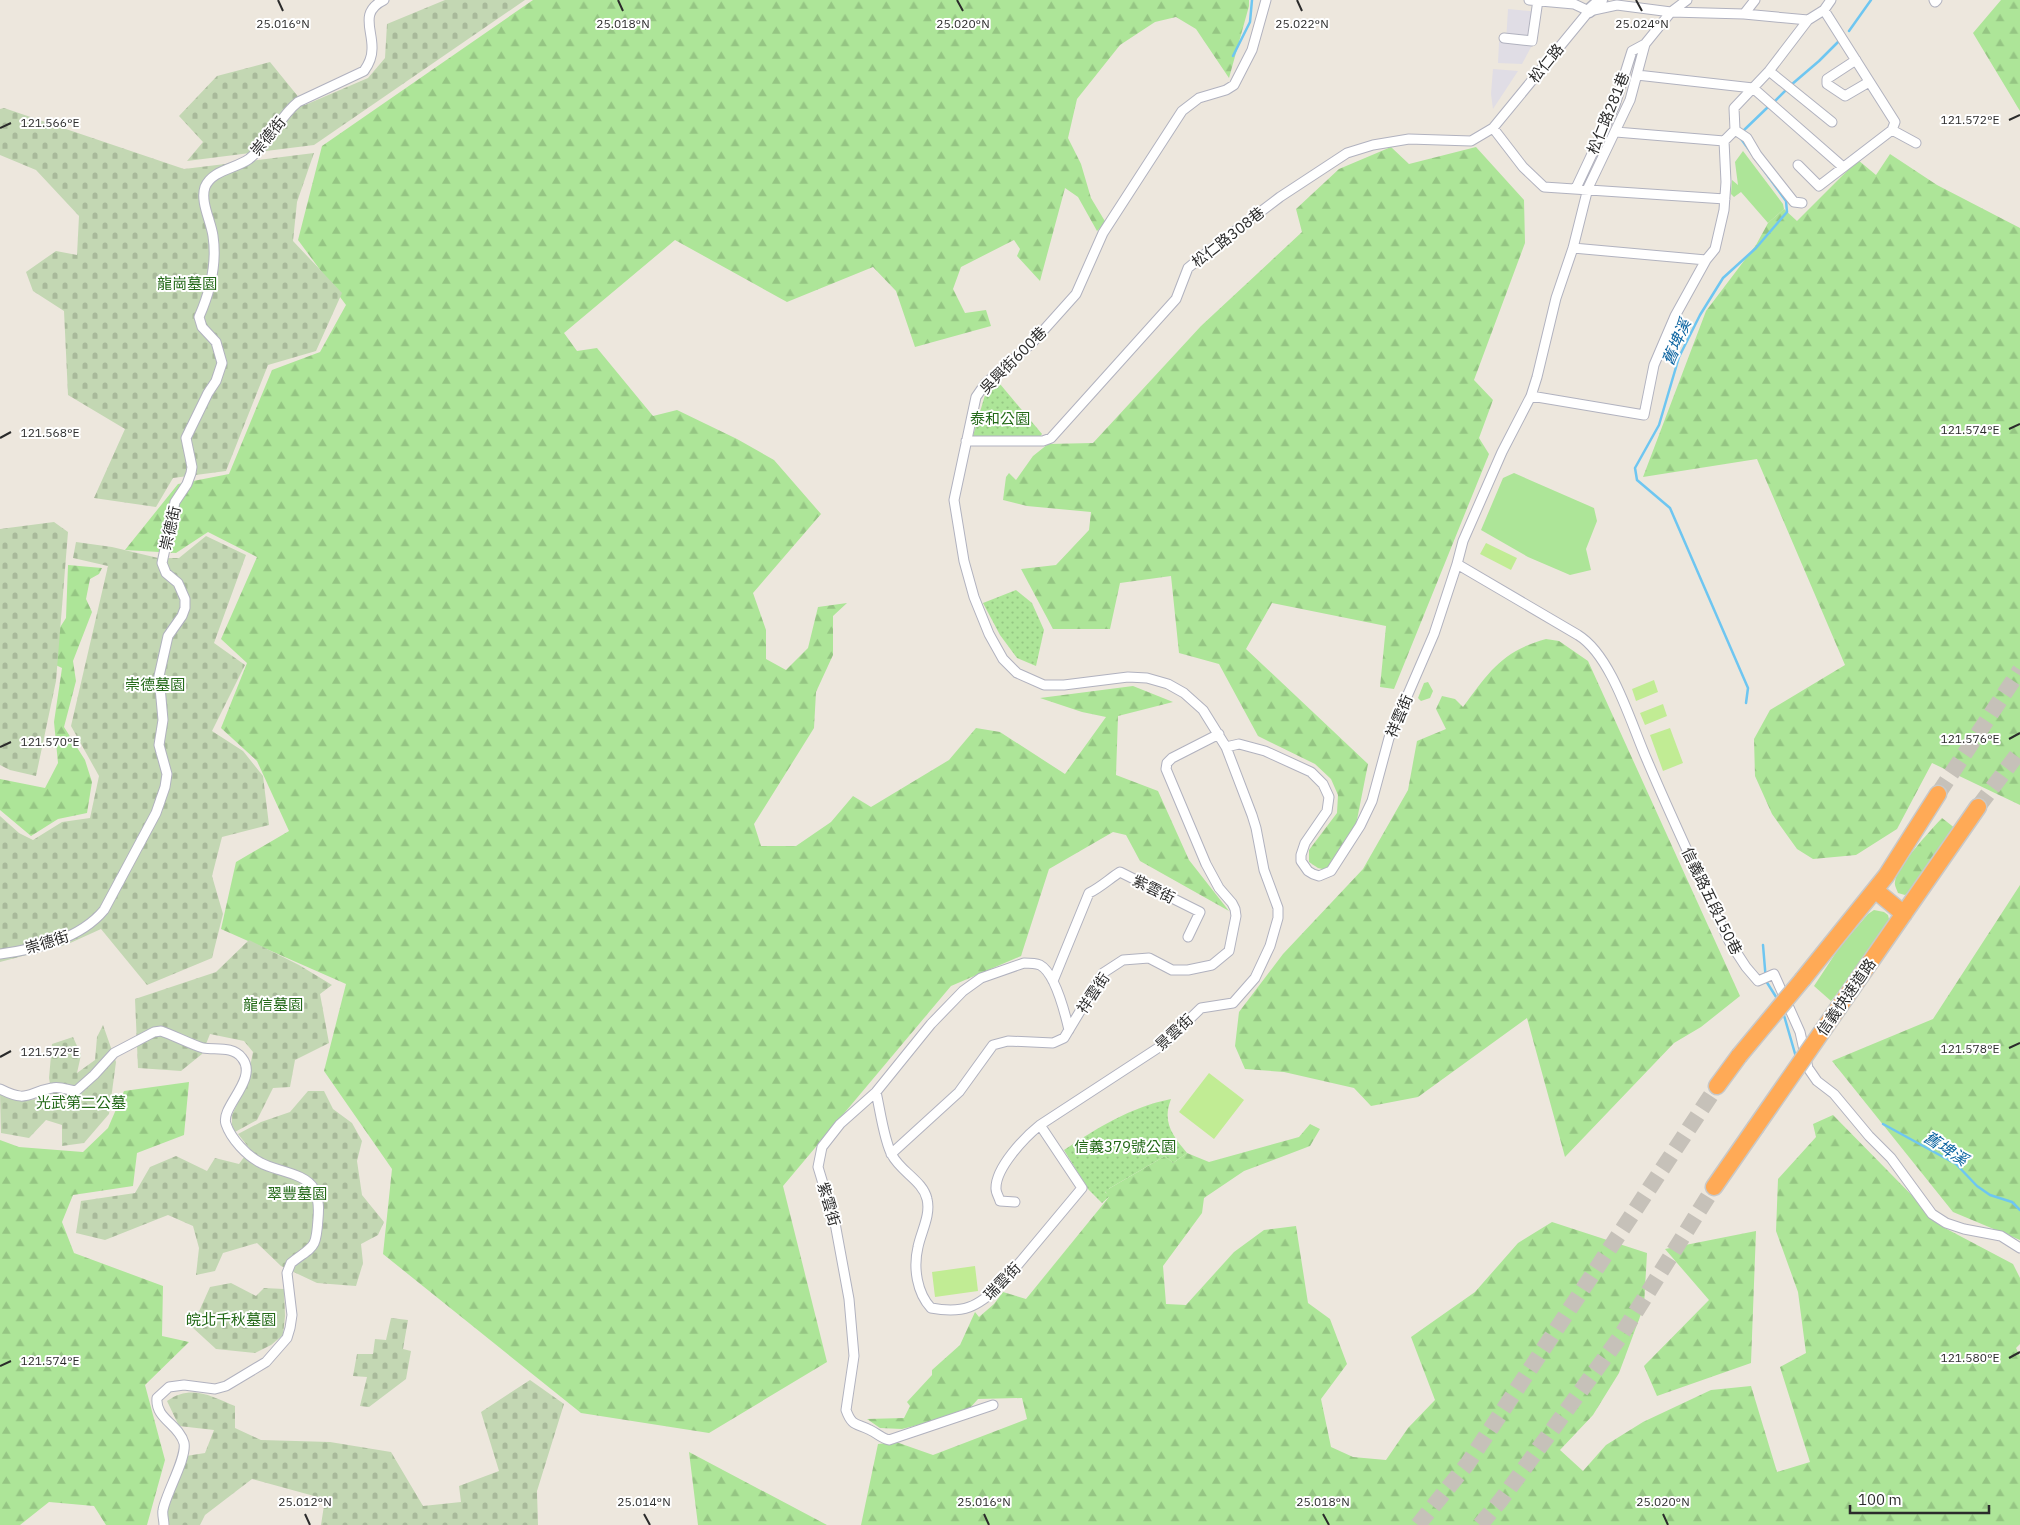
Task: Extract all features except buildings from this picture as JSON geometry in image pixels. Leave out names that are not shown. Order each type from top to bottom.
[{"type":"highway","points":[[1717,1086],[1739,1056],[1886,876],[1938,794]]},
{"type":"highway","name":"信義快速道路","points":[[1714,1187],[1978,807]]},
{"type":"highway","points":[[1875,890],[1904,914]]},
{"type":"street","name":"崇德街","points":[[0,954],[44,945],[76,934],[98,918],[156,813],[165,787],[167,774],[159,745],[163,720],[159,676],[168,636],[182,616],[185,608],[185,599],[178,583],[166,572],[162,563],[175,502],[191,474],[192,467],[186,438],[216,381],[222,363],[216,342],[202,327],[199,317],[209,291],[215,249],[204,200],[204,189],[209,180],[216,174],[248,160],[259,150],[289,108],[306,96],[364,71],[370,61],[373,48],[368,22],[369,17],[378,2],[384,0]]},
{"type":"street","name":"吳興街600巷","points":[[1219,734],[1194,701],[1168,684],[1137,676],[1064,685],[1044,685],[1017,673],[1004,659],[988,634],[974,597],[964,562],[954,500],[976,398],[985,384],[1033,342],[1076,294],[1103,233],[1182,112],[1199,98],[1226,90],[1234,85],[1252,50],[1266,0]]},
{"type":"street","points":[[1504,38],[1532,42],[1535,0],[1588,5],[1617,5],[1671,12],[1744,14],[1808,20]]},
{"type":"street","name":"松仁路","points":[[1493,128],[1588,5],[1601,0]]},
{"type":"street","name":"松仁路281巷","points":[[1576,188],[1615,105],[1632,51],[1645,44],[1671,12],[1687,0]]},
{"type":"street","points":[[1744,14],[1755,0]]},
{"type":"street","points":[[1531,396],[1644,415],[1654,365],[1675,316],[1706,260],[1715,249],[1725,199],[1724,141],[1735,130],[1734,108],[1769,71],[1808,20],[1824,10],[1831,0]]},
{"type":"street","points":[[1798,165],[1819,186],[1892,130],[1895,122],[1824,10]]},
{"type":"street","points":[[1458,564],[1463,541],[1502,452],[1531,396],[1556,298],[1573,248],[1588,188],[1630,100],[1645,44]]},
{"type":"street","points":[[1856,60],[1827,79],[1827,84],[1845,96],[1869,82]]},
{"type":"street","points":[[1769,71],[1832,122]]},
{"type":"street","points":[[1637,75],[1754,88],[1843,167]]},
{"type":"street","name":"松仁路308巷","points":[[966,442],[1043,441],[1051,438],[1176,299],[1188,268],[1272,203],[1346,153],[1373,145],[1409,139],[1471,141],[1493,128]]},
{"type":"street","points":[[1493,128],[1523,167],[1544,187],[1588,188],[1725,199]]},
{"type":"street","points":[[1735,130],[1747,138],[1794,202],[1802,203]]},
{"type":"street","points":[[1892,130],[1916,143]]},
{"type":"street","points":[[1616,132],[1724,141]]},
{"type":"street","points":[[1573,248],[1706,260]]},
{"type":"street","name":"祥雲街","points":[[1226,747],[1239,744],[1265,751],[1311,772],[1323,784],[1329,797],[1327,811],[1305,843],[1301,854],[1301,861],[1308,871],[1313,874],[1319,876],[1331,871],[1360,826],[1372,801],[1389,738],[1434,634],[1458,564]]},
{"type":"street","name":"信義路五段150巷","points":[[1458,564],[1584,639],[1600,657],[1618,690],[1646,759],[1728,941],[1758,981],[1774,974],[1794,1017],[1808,1068],[1817,1081],[1834,1094],[1869,1136],[1891,1158],[1932,1214],[1946,1223],[2001,1236],[2020,1248]]},
{"type":"street","name":"祥雲街","points":[[891,1154],[959,1092],[993,1045],[1008,1041],[1053,1042],[1064,1038],[1103,973],[1123,960],[1150,958],[1172,970],[1188,970],[1212,965],[1229,951],[1236,916],[1235,909],[1219,888],[1206,864],[1166,769],[1167,763],[1172,758],[1219,734]]},
{"type":"street","name":"景雲街","points":[[1015,1202],[1000,1201],[996,1189],[998,1178],[1007,1160],[1026,1136],[1164,1044],[1201,1008],[1233,1003],[1255,978],[1270,946],[1278,908],[1264,870],[1256,828],[1226,747],[1219,734]]},
{"type":"street","name":"紫雲街","points":[[1053,981],[1089,893],[1102,887],[1110,878],[1120,872],[1200,912],[1188,937]]},
{"type":"street","name":"紫雲街","points":[[994,1405],[889,1440],[882,1438],[870,1429],[855,1425],[849,1419],[846,1410],[854,1356],[849,1299],[835,1223],[818,1167],[822,1147],[840,1124],[876,1092],[931,1024],[972,984],[994,973],[1031,963],[1042,966],[1053,981],[1069,1030]]},
{"type":"street","points":[[0,1089],[19,1097],[37,1094],[53,1087],[76,1090],[94,1075],[114,1053],[154,1032],[161,1031],[202,1048],[234,1052],[243,1058],[246,1065],[242,1087],[225,1115],[225,1123],[231,1135],[248,1154],[262,1164],[279,1169],[309,1183],[317,1197],[319,1206],[317,1239],[312,1247],[290,1263],[287,1273],[292,1315],[288,1338],[266,1362],[226,1386],[215,1390],[184,1385],[169,1387],[157,1398],[156,1404],[160,1414],[180,1436],[184,1444],[180,1462],[162,1511],[164,1525]]},
{"type":"street","name":"瑞雲街","points":[[876,1092],[891,1154],[902,1169],[922,1187],[928,1200],[925,1227],[917,1248],[918,1284],[922,1298],[931,1308],[958,1310],[973,1307],[987,1298],[1001,1286],[1082,1188],[1040,1125]]},
{"type":"shaded area","points":[[1508,9],[1540,12],[1538,34],[1522,64],[1498,63],[1499,42],[1506,42]]},
{"type":"shaded area","points":[[1493,69],[1518,71],[1493,109],[1491,94]]},
{"type":"green space","points":[[445,0],[525,0],[314,145],[187,161],[203,142],[179,116],[217,76],[270,62],[305,105],[368,78],[385,58],[387,24]]},
{"type":"green space","points":[[533,0],[1249,0],[1229,78],[1196,29],[1176,17],[1155,22],[1120,45],[1077,99],[1068,138],[1081,164],[1091,198],[1106,223],[1097,231],[1078,197],[1065,188],[1040,281],[1017,256],[1020,249],[1014,240],[961,267],[953,289],[965,313],[986,310],[991,326],[915,347],[896,291],[873,267],[787,302],[675,240],[564,333],[577,351],[597,348],[653,416],[677,410],[737,439],[774,460],[821,514],[753,593],[766,630],[766,659],[786,670],[808,648],[818,607],[847,603],[833,616],[833,655],[816,692],[814,728],[754,824],[761,846],[796,846],[831,822],[853,796],[871,807],[949,760],[976,728],[1000,732],[1065,774],[1106,717],[1082,712],[1040,698],[1133,686],[1173,702],[1118,716],[1116,775],[1158,791],[1189,860],[1229,911],[1140,861],[1126,835],[1113,832],[1049,869],[1021,956],[951,986],[783,1186],[827,1362],[709,1433],[581,1413],[383,1254],[392,1169],[324,1071],[346,984],[221,929],[236,862],[289,831],[257,761],[221,728],[247,663],[221,639],[257,557],[208,532],[176,553],[125,550],[178,484],[229,474],[272,370],[320,352],[346,305],[298,240],[322,146]]},
{"type":"green space","points":[[2001,0],[2020,0],[2020,111],[1973,33]]},
{"type":"green space","name":"龍崗墓園","points":[[4,108],[184,169],[314,153],[297,202],[293,241],[342,293],[316,351],[268,365],[226,471],[173,478],[156,507],[94,498],[125,429],[68,395],[64,311],[33,291],[26,272],[56,251],[77,255],[79,216],[36,170],[0,155],[0,109]]},
{"type":"green space","points":[[1391,147],[1409,164],[1476,147],[1524,200],[1525,243],[1474,380],[1493,400],[1479,438],[1489,454],[1394,689],[1380,687],[1386,626],[1272,603],[1246,649],[1368,764],[1355,830],[1327,870],[1318,868],[1309,862],[1309,850],[1337,813],[1338,795],[1331,779],[1315,764],[1258,736],[1219,664],[1179,653],[1171,576],[1120,583],[1110,629],[1053,629],[1021,569],[1056,565],[1089,530],[1091,512],[1027,506],[1003,500],[1006,477],[1009,473],[1016,480],[1033,456],[1048,444],[1093,443],[1201,326],[1302,232],[1296,209],[1339,169]]},
{"type":"green space","points":[[1743,151],[1783,204],[1784,209],[1768,223],[1741,192],[1734,197],[1731,194],[1732,180],[1738,185],[1735,162]]},
{"type":"green space","points":[[1890,154],[1937,185],[2020,228],[2020,805],[1932,763],[1897,829],[1856,855],[1813,859],[1797,849],[1772,814],[1755,776],[1754,739],[1770,710],[1845,665],[1757,459],[1643,477],[1706,311],[1756,245],[1768,223],[1784,209],[1797,221],[1858,160],[1876,175]]},
{"type":"green space","name":"泰和公園","points":[[993,383],[1000,384],[1042,434],[1039,438],[972,439],[985,395]]},
{"type":"green space","points":[[1514,473],[1594,508],[1597,521],[1586,549],[1591,570],[1570,575],[1528,557],[1481,530],[1503,478]]},
{"type":"green space","points":[[54,522],[68,532],[56,681],[36,776],[10,770],[0,765],[0,529]]},
{"type":"green space","name":"崇德墓園","points":[[206,536],[246,555],[214,643],[245,665],[212,731],[243,751],[263,776],[269,825],[222,837],[212,876],[223,914],[212,958],[147,985],[101,929],[68,944],[0,962],[0,816],[19,833],[33,840],[62,822],[90,818],[99,776],[71,726],[108,566],[73,558],[76,542],[112,547],[158,558],[179,558]]},
{"type":"green space","points":[[1486,543],[1517,558],[1511,570],[1480,554]]},
{"type":"green space","points":[[68,565],[102,568],[99,574],[90,579],[86,599],[92,612],[73,661],[76,681],[64,727],[85,760],[92,782],[87,813],[58,819],[31,836],[0,810],[0,779],[45,788],[58,763],[54,722],[62,668],[26,651],[57,632],[66,618]]},
{"type":"green space","points":[[1016,590],[1032,603],[1044,630],[1036,666],[1017,658],[1000,635],[983,603]]},
{"type":"green space","points":[[1546,639],[1559,641],[1588,661],[1740,996],[1701,1027],[1674,1043],[1565,1157],[1527,1018],[1418,1097],[1371,1106],[1354,1088],[1284,1072],[1245,1069],[1235,1046],[1239,1012],[1283,954],[1363,869],[1408,790],[1417,741],[1446,729],[1436,709],[1442,696],[1455,699],[1463,707],[1498,664],[1518,650]]},
{"type":"green space","points":[[1654,680],[1658,692],[1636,701],[1632,689]]},
{"type":"green space","points":[[1428,682],[1433,691],[1430,698],[1421,701],[1418,698],[1424,683]]},
{"type":"green space","points":[[1663,704],[1667,716],[1645,725],[1640,713]]},
{"type":"green space","points":[[1670,728],[1683,763],[1663,771],[1650,735]]},
{"type":"green space","points":[[1942,818],[1956,829],[1914,888],[1905,895],[1898,893],[1895,883],[1901,867]]},
{"type":"green space","points":[[2020,885],[2020,1240],[1953,1212],[1832,1061],[1933,1019]]},
{"type":"green space","points":[[1874,910],[1888,915],[1890,923],[1831,1001],[1814,986],[1839,948],[1868,914]]},
{"type":"green space","name":"龍信墓園","points":[[249,940],[299,965],[332,985],[320,994],[329,1043],[295,1060],[290,1087],[273,1088],[257,1120],[235,1132],[232,1125],[232,1115],[247,1082],[253,1052],[244,1041],[210,1034],[202,1054],[181,1071],[138,1068],[135,999],[216,972]]},
{"type":"green space","name":"光武第二公墓","points":[[103,1025],[116,1062],[109,1114],[84,1143],[62,1146],[62,1125],[46,1120],[29,1138],[1,1133],[0,1093],[20,1100],[38,1099],[52,1095],[49,1078],[52,1044],[73,1037],[81,1055],[77,1073],[95,1060],[97,1037]]},
{"type":"green space","points":[[1209,1073],[1244,1100],[1214,1139],[1179,1112]]},
{"type":"green space","points":[[189,1082],[184,1135],[137,1153],[133,1186],[73,1195],[62,1222],[74,1253],[163,1286],[162,1336],[189,1342],[145,1385],[165,1460],[147,1525],[106,1525],[94,1506],[49,1502],[20,1525],[0,1525],[0,1140],[19,1147],[83,1152],[108,1128],[124,1091]]},
{"type":"green space","name":"翠豐墓園","points":[[308,1091],[324,1091],[333,1109],[352,1123],[362,1141],[357,1161],[362,1195],[384,1222],[378,1235],[361,1244],[363,1263],[356,1286],[317,1283],[281,1266],[257,1243],[223,1253],[215,1271],[196,1275],[199,1248],[193,1226],[168,1215],[105,1240],[76,1233],[81,1201],[135,1193],[150,1167],[176,1156],[207,1171],[215,1158],[239,1164],[250,1149],[238,1134],[261,1122],[290,1112]]},
{"type":"green space","name":"信義379號公園","points":[[1171,1099],[1168,1107],[1170,1128],[1187,1153],[1173,1163],[1165,1156],[1110,1188],[1105,1192],[1110,1196],[1102,1203],[1088,1189],[1064,1150],[1102,1126],[1128,1113]]},
{"type":"green space","points":[[1833,1115],[1943,1227],[2013,1264],[2020,1278],[2020,1344],[2016,1348],[2020,1356],[2020,1525],[861,1525],[878,1444],[896,1442],[933,1455],[1027,1419],[1022,1398],[978,1399],[970,1408],[942,1419],[902,1429],[880,1428],[867,1419],[904,1418],[910,1406],[907,1402],[932,1375],[932,1370],[960,1345],[975,1312],[979,1317],[994,1304],[1003,1292],[1026,1299],[1109,1197],[1105,1191],[1165,1156],[1173,1163],[1187,1153],[1209,1162],[1299,1137],[1310,1124],[1320,1129],[1310,1146],[1244,1171],[1204,1198],[1202,1213],[1163,1266],[1166,1304],[1186,1305],[1234,1252],[1264,1230],[1296,1226],[1308,1303],[1330,1319],[1347,1364],[1321,1399],[1331,1447],[1353,1457],[1386,1460],[1408,1428],[1435,1400],[1411,1337],[1475,1292],[1518,1243],[1552,1222],[1647,1253],[1644,1306],[1619,1373],[1593,1415],[1560,1450],[1583,1471],[1606,1445],[1643,1422],[1711,1390],[1751,1386],[1777,1472],[1810,1462],[1780,1367],[1806,1353],[1798,1292],[1776,1231],[1778,1179],[1816,1137],[1813,1124]]},
{"type":"green space","points":[[1756,1231],[1751,1363],[1657,1396],[1644,1366],[1709,1300],[1665,1249]]},
{"type":"green space","points":[[975,1266],[978,1291],[935,1297],[932,1272]]},
{"type":"green space","name":"皖北千秋墓園","points":[[231,1283],[256,1296],[264,1288],[284,1289],[285,1316],[283,1335],[271,1345],[255,1353],[216,1349],[192,1327],[210,1287]]},
{"type":"green space","points":[[391,1318],[408,1320],[403,1349],[411,1351],[406,1379],[369,1407],[360,1406],[367,1377],[353,1376],[357,1354],[373,1354],[375,1339],[386,1340]]},
{"type":"green space","points":[[530,1380],[564,1404],[537,1491],[538,1525],[321,1525],[325,1499],[252,1479],[205,1515],[200,1525],[165,1525],[166,1503],[186,1456],[205,1453],[214,1430],[179,1426],[167,1401],[176,1396],[184,1393],[201,1393],[235,1406],[235,1428],[261,1440],[330,1442],[391,1452],[423,1506],[461,1502],[459,1486],[499,1471],[481,1412]]},
{"type":"green space","points":[[689,1452],[827,1525],[698,1525]]},
{"type":"waterway","points":[[1233,56],[1250,22],[1252,0]]},
{"type":"waterway","name":"舊埤溪","points":[[1849,31],[1871,0]]},
{"type":"waterway","name":"舊埤溪","points":[[1791,85],[1839,41]]},
{"type":"waterway","name":"舊埤溪","points":[[1773,103],[1787,89]]},
{"type":"waterway","name":"舊埤溪","points":[[1742,132],[1769,106]]},
{"type":"waterway","name":"舊埤溪","points":[[1739,136],[1786,201],[1787,212],[1756,248],[1723,278],[1700,315],[1679,357],[1659,425],[1635,468],[1637,480],[1670,508],[1748,688],[1746,703]]},
{"type":"waterway","name":"舊埤溪","points":[[1763,945],[1766,981],[1778,1000]]},
{"type":"waterway","name":"舊埤溪","points":[[1783,1012],[1796,1057]]},
{"type":"waterway","name":"舊埤溪","points":[[1883,1124],[1956,1164],[1977,1186],[1990,1195],[2012,1202],[2020,1210]]},
{"type":"tunnel","points":[[1938,794],[2020,670]]},
{"type":"tunnel","points":[[1978,807],[2020,751]]},
{"type":"tunnel","points":[[1418,1525],[1468,1463],[1717,1086]]},
{"type":"tunnel","points":[[1480,1525],[1501,1500],[1620,1337],[1714,1187]]}]
